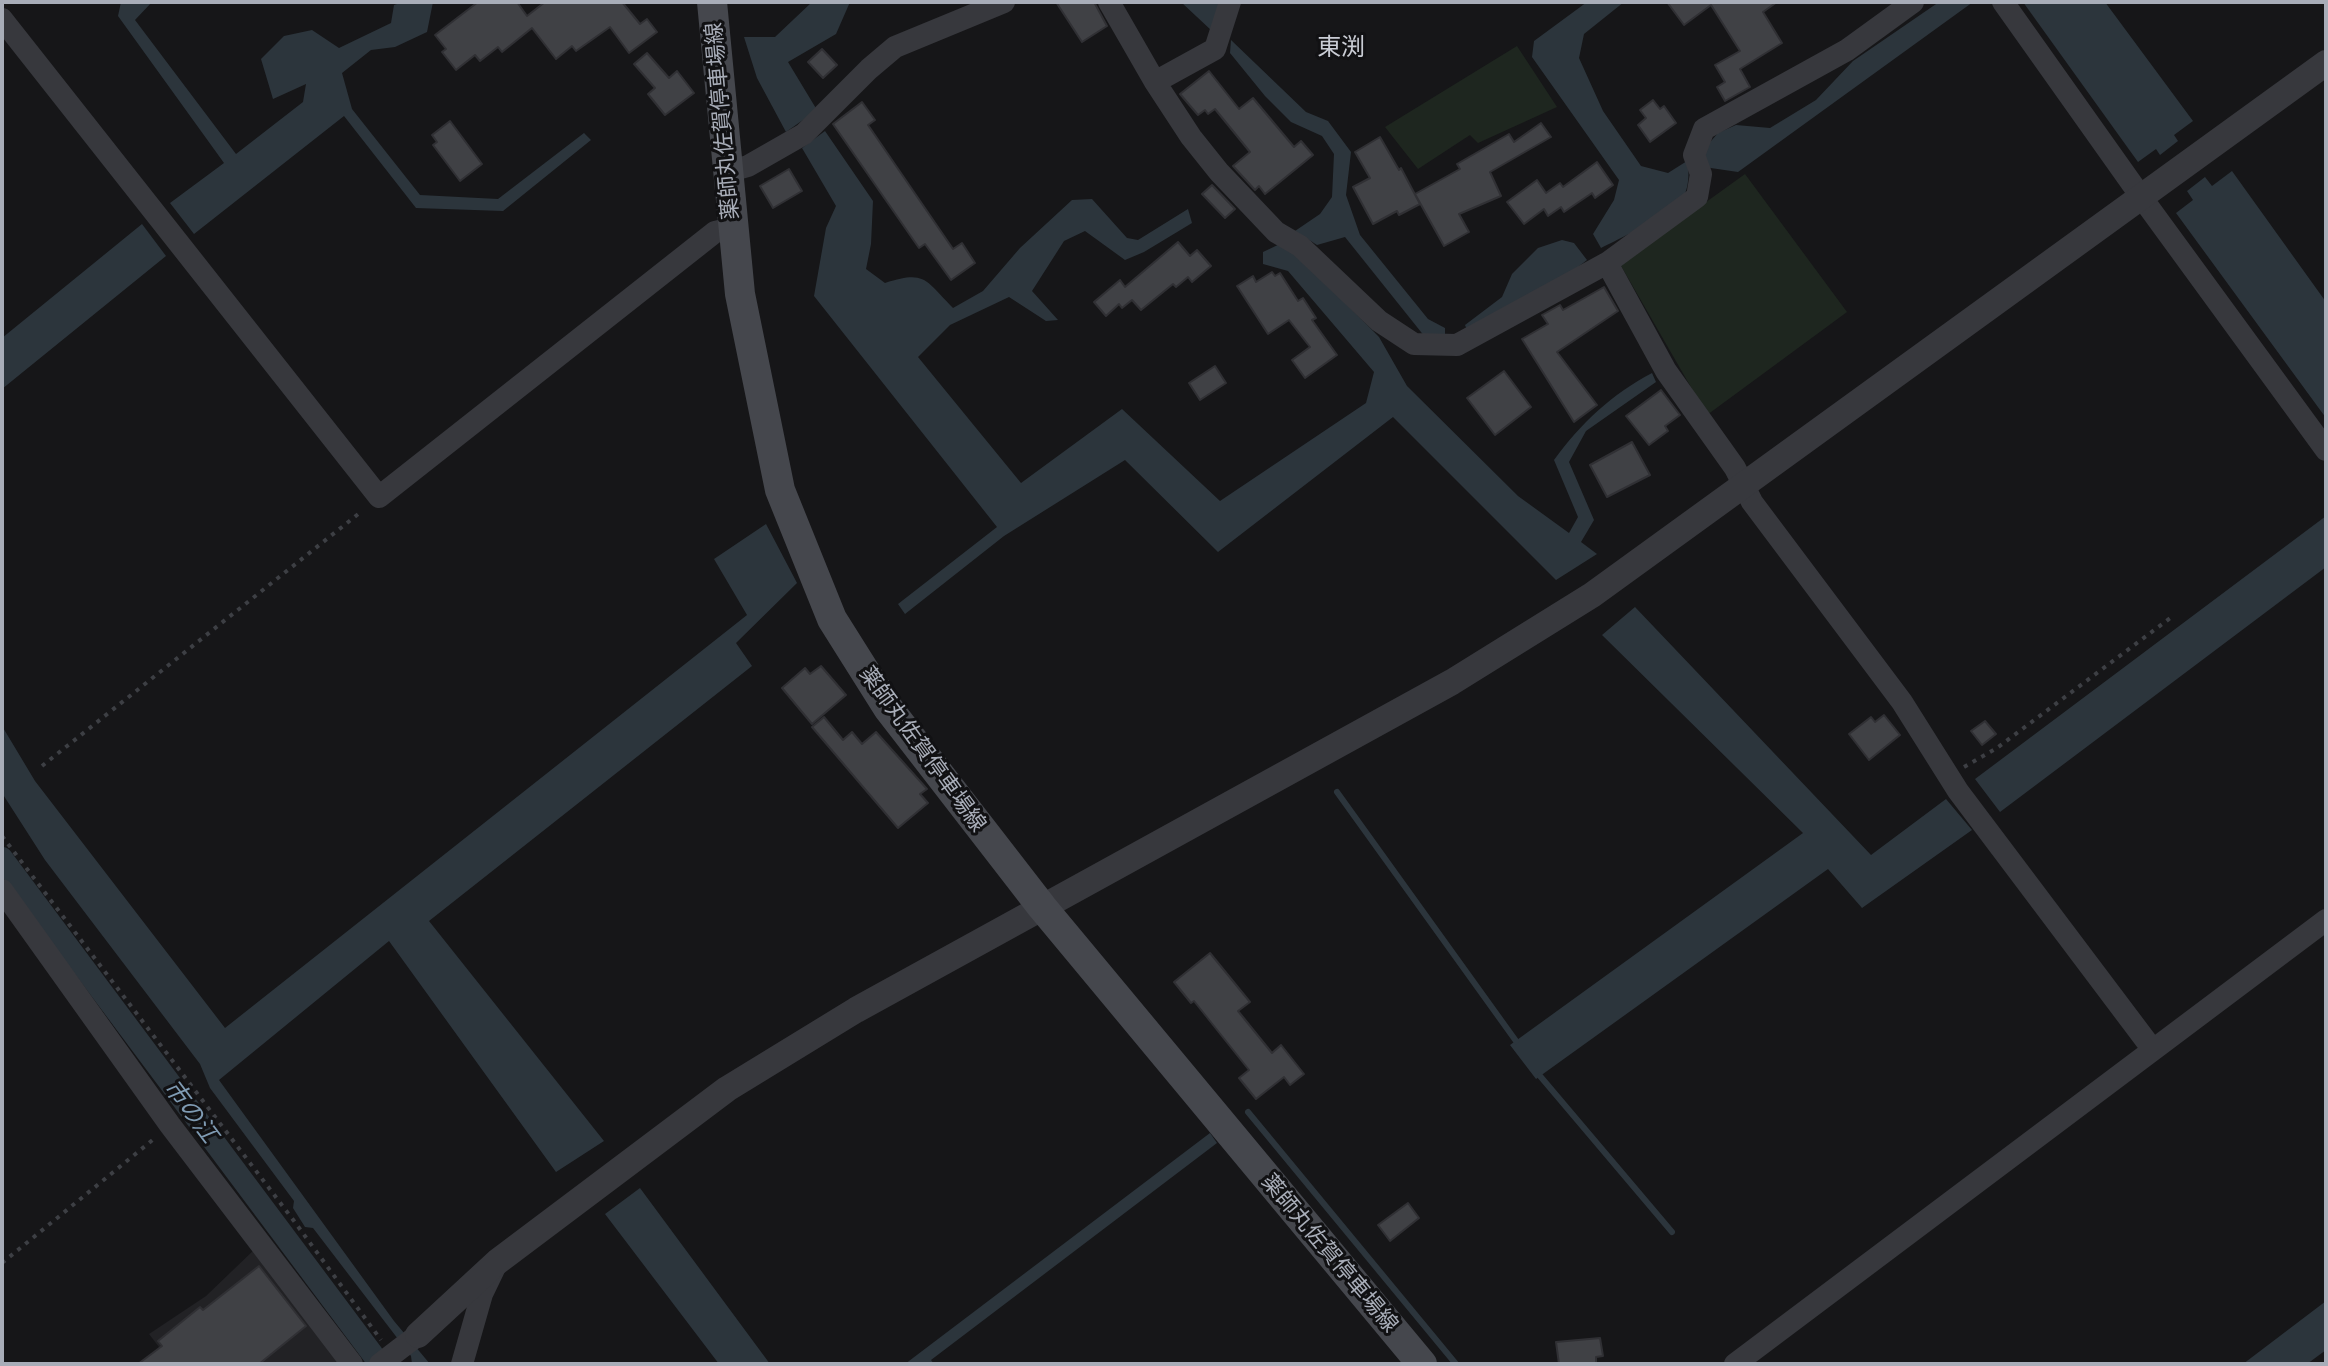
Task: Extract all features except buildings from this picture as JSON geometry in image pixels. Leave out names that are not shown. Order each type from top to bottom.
[{"type":"main road","name":"薬師丸佐賀停車場線","points":[[712,2],[740,294],[780,490],[832,619],[888,708],[1042,907],[1422,1364]]},
{"type":"street","points":[[727,172],[748,166],[808,130],[895,47],[1004,2]]},
{"type":"street","points":[[1109,2],[1191,137],[1219,172],[1276,232],[1292,241],[1379,321],[1414,344],[1457,345],[1607,263],[1697,197],[1704,129],[1847,50],[1913,2]]},
{"type":"street","points":[[1155,82],[1215,49],[1230,2]]},
{"type":"street","points":[[2003,2],[2326,450]]},
{"type":"street","points":[[2,19],[379,497],[715,232],[732,228]]},
{"type":"street","points":[[398,1351],[497,1262],[727,1089],[856,1010],[1452,682],[1592,595],[2326,63]]},
{"type":"street","points":[[1607,263],[1666,371],[1735,468],[1752,502],[1902,702],[1949,776],[2153,1050]]},
{"type":"street","points":[[2,890],[170,1125],[352,1364]]},
{"type":"street","points":[[1735,1364],[2326,920]]},
{"type":"street","points":[[462,1364],[482,1294],[497,1262]]},
{"type":"path","points":[[42,766],[379,497]]},
{"type":"path","points":[[1949,776],[1997,748],[2173,616]]},
{"type":"path","points":[[2,836],[294,1221],[398,1351]]},
{"type":"path","points":[[2,1263],[170,1125]]},
{"type":"shaded area","points":[[121,2],[152,2],[135,20],[236,154],[303,102],[306,84],[273,99],[261,59],[284,36],[312,30],[339,48],[391,23],[394,5],[403,2],[433,2],[427,32],[395,47],[371,50],[342,73],[352,109],[420,195],[498,199],[584,133],[591,140],[503,211],[416,208],[344,116],[194,234],[170,203],[224,163],[118,16]]},
{"type":"shaded area","points":[[812,2],[850,2],[836,34],[788,62],[817,110],[786,132],[757,78],[744,37],[775,37]]},
{"type":"shaded area","points":[[1181,2],[1221,2],[1212,31]]},
{"type":"shaded area","points":[[1587,2],[1624,2],[1584,34],[1579,58],[1603,111],[1641,166],[1668,173],[1687,161],[1688,171],[1687,188],[1679,203],[1601,248],[1593,234],[1614,200],[1619,180],[1532,57],[1534,41]]},
{"type":"shaded area","points":[[1939,2],[1973,2],[1738,172],[1704,167],[1699,155],[1718,133],[1736,125],[1770,128],[1816,100],[1853,61]]},
{"type":"shaded area","points":[[2023,2],[2105,2],[2193,121],[2174,135],[2178,141],[2160,155],[2156,149],[2138,162]]},
{"type":"shaded area","points":[[1231,40],[1306,112],[1328,121],[1351,152],[1346,195],[1360,235],[1428,319],[1445,328],[1445,339],[1425,337],[1345,237],[1317,245],[1295,231],[1320,214],[1332,197],[1334,154],[1322,136],[1291,122],[1265,96],[1230,53]]},
{"type":"shaded area","points":[[1517,46],[1557,107],[1478,143],[1470,135],[1418,169],[1385,127]]},
{"type":"shaded area","points":[[825,131],[873,201],[871,244],[866,269],[885,283],[909,277],[924,280],[953,308],[983,291],[1020,248],[1072,200],[1092,199],[1127,238],[1138,240],[1188,209],[1192,223],[1125,260],[1085,231],[1064,241],[1032,291],[1058,320],[1046,321],[1009,297],[950,325],[918,357],[1021,483],[1122,409],[1220,501],[1366,403],[1374,372],[1288,271],[1263,264],[1263,252],[1282,243],[1379,337],[1407,386],[1518,496],[1569,533],[1578,517],[1554,460],[1598,410],[1652,373],[1656,382],[1586,431],[1569,462],[1594,520],[1581,542],[1597,554],[1556,580],[1393,417],[1218,552],[1125,460],[1004,536],[905,614],[898,604],[997,527],[814,296],[826,228],[836,206],[802,148]]},
{"type":"shaded area","points":[[2232,171],[2326,302],[2326,418],[2176,213],[2193,200],[2187,191],[2205,177],[2212,186]]},
{"type":"shaded area","points":[[1745,174],[1847,312],[1707,415],[1620,264]]},
{"type":"shaded area","points":[[142,224],[166,256],[2,389],[2,338]]},
{"type":"shaded area","points":[[1562,240],[1574,243],[1587,260],[1538,298],[1467,330],[1465,325],[1502,297],[1512,274],[1538,248]]},
{"type":"shaded area","points":[[2326,516],[2326,567],[2000,812],[1975,779]]},
{"type":"shaded area","points":[[766,524],[797,583],[736,643],[752,666],[429,921],[604,1141],[556,1172],[389,941],[219,1080],[394,1321],[430,1364],[412,1364],[411,1356],[313,1228],[305,1227],[293,1208],[294,1201],[210,1088],[200,1064],[45,860],[2,793],[2,726],[35,781],[225,1028],[747,615],[714,559]]},
{"type":"shaded area","points":[[1635,607],[1871,855],[1946,799],[1972,830],[1862,908],[1828,869],[1536,1079],[1510,1045],[1803,833],[1602,635]]},
{"type":"shaded area","points":[[1210,1133],[1217,1143],[931,1360],[934,1364],[905,1364]]},
{"type":"shaded area","points":[[640,1188],[770,1364],[719,1364],[605,1214]]},
{"type":"shaded area","points":[[257,1247],[343,1364],[172,1364],[149,1334],[206,1296]]},
{"type":"shaded area","points":[[2326,1301],[2326,1350],[2307,1364],[2243,1364]]},
{"type":"waterway","points":[[1337,792],[1516,1041]]},
{"type":"waterway","name":"市の江","points":[[2,858],[380,1364]]},
{"type":"waterway","points":[[1540,1076],[1672,1232]]},
{"type":"waterway","points":[[1248,1112],[1456,1364]]},
{"type":"district","name":"東渕","points":[[1341,47]]}]
